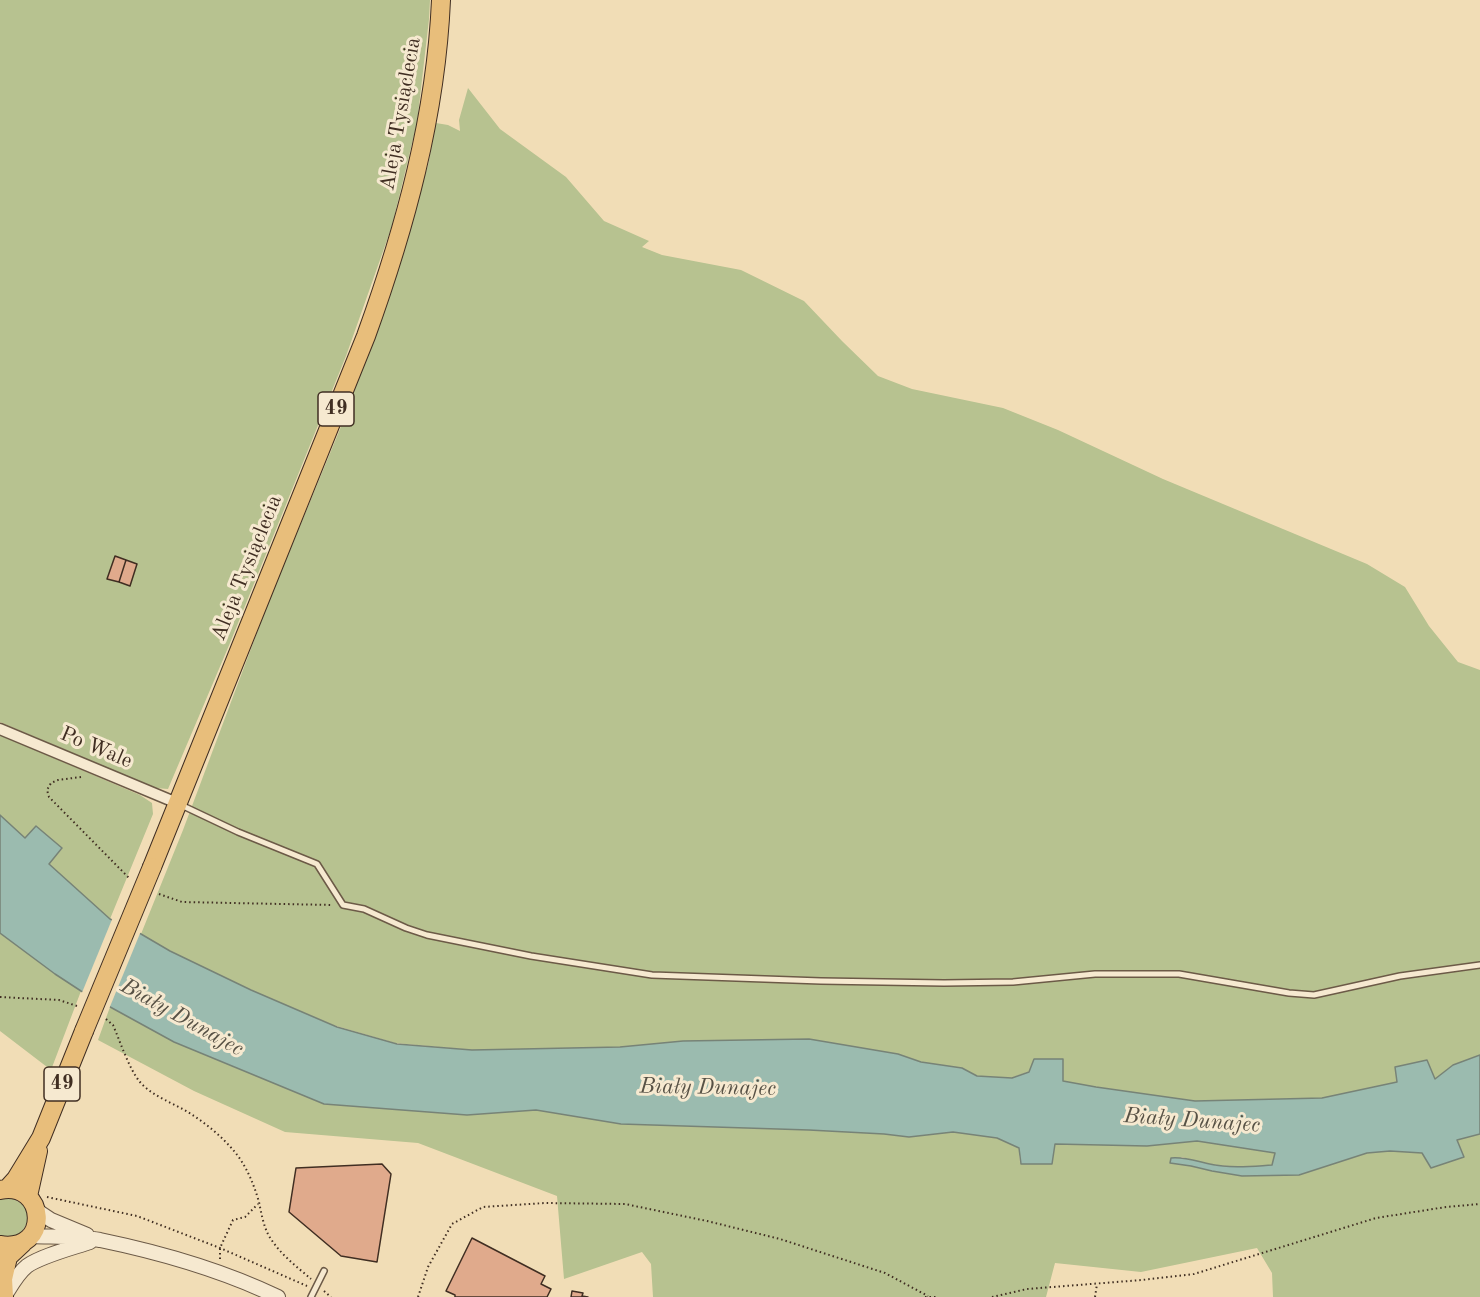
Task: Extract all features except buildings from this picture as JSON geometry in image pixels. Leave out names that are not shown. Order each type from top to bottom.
[{"type":"main road","name":"Aleja Tysiąclecia","points":[[4,1190],[16,1179],[41,1138],[361,347],[393,260],[423,142],[441,0]]},
{"type":"main road","name":"Aleja Tysiąclecia","points":[[36,1201],[41,1138]]},
{"type":"main road","name":"49","points":[[4,1190],[18,1191],[36,1201],[36,1226],[27,1239],[8,1257],[3,1279],[4,1297]]},
{"type":"main road","points":[[0,1245],[10,1246],[27,1239]]},
{"type":"street","name":"Po Wale","points":[[0,729],[177,803]]},
{"type":"street","points":[[36,1201],[51,1220],[98,1240],[182,1260],[278,1297]]},
{"type":"street","points":[[27,1239],[98,1240]]},
{"type":"street","points":[[4,1297],[26,1267],[35,1261],[98,1240]]},
{"type":"lane","points":[[177,803],[237,832],[316,864],[344,905],[363,909],[406,928],[427,935],[531,956],[652,975],[967,983],[1013,982],[1095,974],[1179,974],[1288,993],[1314,994],[1400,976],[1480,964]]},
{"type":"lane","points":[[311,1297],[324,1271]]},
{"type":"path","points":[[0,997],[58,1000],[81,1008]]},
{"type":"path","points":[[106,1019],[113,1024],[135,1075],[142,1084],[191,1114],[225,1141],[239,1158],[254,1185],[268,1234],[275,1244],[331,1297]]},
{"type":"path","points":[[36,1201],[137,1216],[220,1248],[309,1287]]},
{"type":"path","points":[[418,1297],[428,1267],[452,1224],[483,1207],[545,1203],[625,1204],[707,1221],[780,1239],[885,1273],[926,1297],[936,1297]]},
{"type":"path","points":[[220,1274],[220,1248],[233,1220],[245,1216],[259,1204]]},
{"type":"path","points":[[992,1297],[1027,1289],[1194,1274],[1376,1218],[1480,1204]]},
{"type":"path","points":[[1095,1297],[1097,1284]]},
{"type":"green space","points":[[0,0],[430,0],[417,123],[392,226],[346,356],[230,643],[168,789],[155,788],[0,722]]},
{"type":"green space","points":[[468,88],[500,129],[566,177],[604,221],[649,241],[642,247],[662,255],[741,270],[804,301],[878,376],[912,389],[1003,408],[1058,430],[1163,479],[1367,564],[1405,587],[1429,626],[1458,662],[1480,670],[1480,1055],[1453,1065],[1435,1079],[1427,1060],[1398,1082],[1322,1098],[1195,1101],[1062,1081],[1063,1059],[1011,1078],[977,1076],[962,1068],[921,1062],[898,1054],[677,1042],[620,1047],[472,1050],[395,1043],[333,1025],[251,990],[170,951],[141,934],[183,830],[267,606],[340,429],[393,284],[428,165],[436,123],[448,125],[460,131],[459,120]]},
{"type":"green space","points":[[0,735],[140,795],[152,803],[153,814],[110,919],[49,864],[62,849],[25,838],[0,815]]},
{"type":"green space","points":[[0,933],[81,991],[51,1070],[0,1031]]},
{"type":"green space","points":[[110,1007],[175,1042],[324,1104],[467,1115],[536,1110],[621,1124],[809,1130],[909,1137],[953,1132],[997,1138],[1019,1148],[1020,1163],[1052,1164],[1054,1144],[1147,1146],[1197,1141],[1275,1153],[1272,1165],[1226,1166],[1182,1157],[1170,1163],[1242,1176],[1299,1175],[1367,1153],[1461,1150],[1457,1140],[1480,1134],[1480,1297],[1273,1297],[1272,1273],[1257,1248],[1141,1272],[1055,1263],[1046,1297],[653,1297],[651,1264],[642,1252],[564,1279],[557,1196],[418,1143],[285,1132],[194,1091],[98,1040]]},
{"type":"green space","points":[[8,1197],[26,1208],[27,1223],[18,1236],[0,1237],[0,1199]]},
{"type":"water","name":"Biały Dunajec","points":[[0,815],[25,838],[36,826],[62,848],[49,864],[110,919],[251,990],[337,1027],[397,1044],[472,1050],[620,1047],[683,1041],[809,1039],[898,1054],[921,1062],[962,1068],[977,1076],[1012,1078],[1029,1072],[1034,1059],[1063,1059],[1063,1081],[1195,1101],[1322,1098],[1397,1082],[1395,1067],[1427,1060],[1435,1079],[1453,1065],[1480,1055],[1480,1134],[1457,1140],[1464,1157],[1431,1168],[1422,1153],[1390,1151],[1367,1153],[1299,1175],[1242,1176],[1170,1163],[1171,1158],[1184,1158],[1229,1167],[1248,1167],[1272,1165],[1275,1153],[1197,1141],[1147,1146],[1055,1144],[1052,1164],[1021,1164],[1019,1148],[997,1138],[953,1132],[909,1137],[809,1130],[621,1124],[536,1110],[467,1115],[324,1104],[174,1042],[81,991],[0,933]]},
{"type":"pier","points":[[113,917],[141,931],[109,1009],[81,995]]}]
